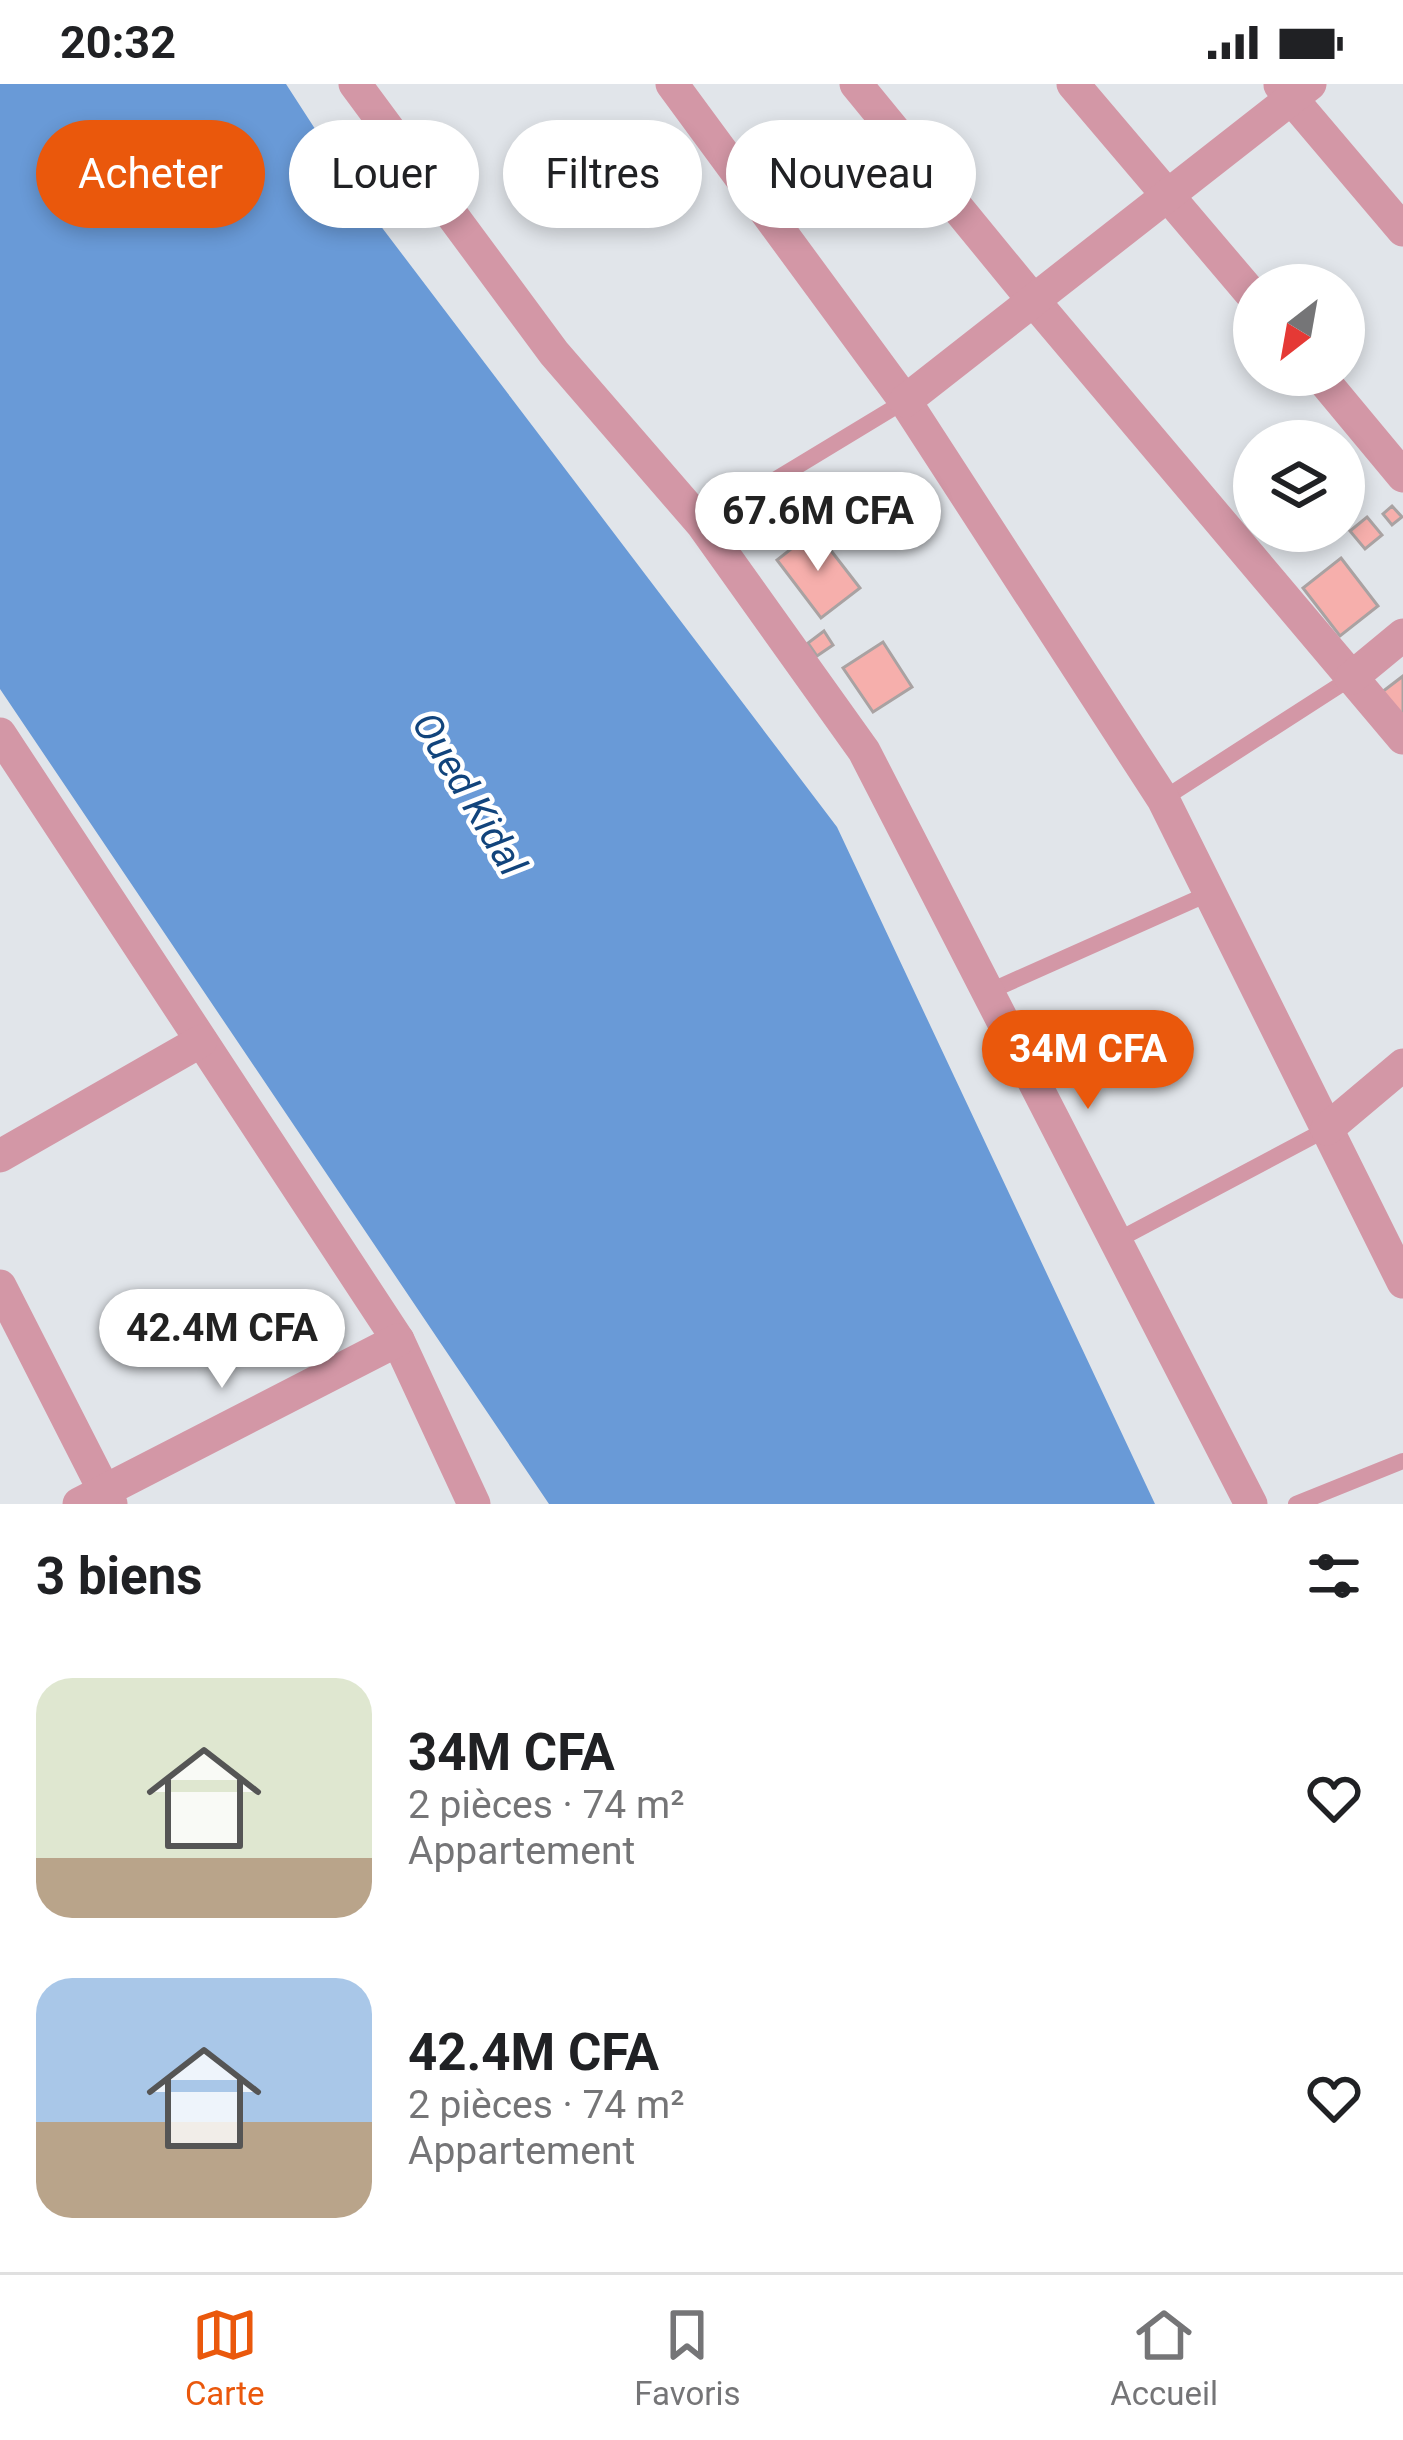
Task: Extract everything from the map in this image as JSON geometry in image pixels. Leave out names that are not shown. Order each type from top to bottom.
[{"type":"street","points":[[355,84],[554,353],[702,524],[864,751],[1251,1504]]},
{"type":"street","points":[[672,84],[904,400],[1163,799],[1403,1282]]},
{"type":"street","points":[[856,84],[1403,738]]},
{"type":"street","points":[[1073,84],[1233,272]]},
{"type":"street","points":[[904,400],[1169,194],[1294,89],[1403,230]]},
{"type":"street","points":[[1336,396],[1403,476]]},
{"type":"street","points":[[1352,677],[1403,635]]},
{"type":"street","points":[[0,734],[398,1340],[474,1504]]},
{"type":"street","points":[[0,1156],[201,1041]]},
{"type":"street","points":[[1327,1129],[1403,1065]]},
{"type":"street","points":[[0,1286],[98,1499],[398,1340]]},
{"type":"lane","points":[[702,524],[904,400]]},
{"type":"lane","points":[[1163,799],[1352,677]]},
{"type":"lane","points":[[988,992],[1210,893]]},
{"type":"lane","points":[[1116,1241],[1327,1129]]},
{"type":"lane","points":[[1296,1504],[1403,1461]]},
{"type":"water","name":"Oued Kidal","points":[[0,84],[286,84],[309,120],[289,120],[289,228],[382,228],[837,827],[1155,1504],[549,1504],[0,689]]},
{"type":"building","points":[[776,498],[787,513],[743,547],[732,531]]},
{"type":"building","points":[[1392,506],[1402,517],[1392,525],[1383,514]]},
{"type":"building","points":[[1365,519],[1382,535],[1365,549]]},
{"type":"building","points":[[815,530],[860,588],[821,618],[777,560]]},
{"type":"building","points":[[1341,558],[1378,606],[1340,636],[1303,588]]},
{"type":"building","points":[[824,631],[833,645],[817,656],[808,643]]},
{"type":"building","points":[[883,642],[912,687],[873,712],[843,668]]},
{"type":"building","points":[[1403,676],[1403,719],[1382,692]]}]
